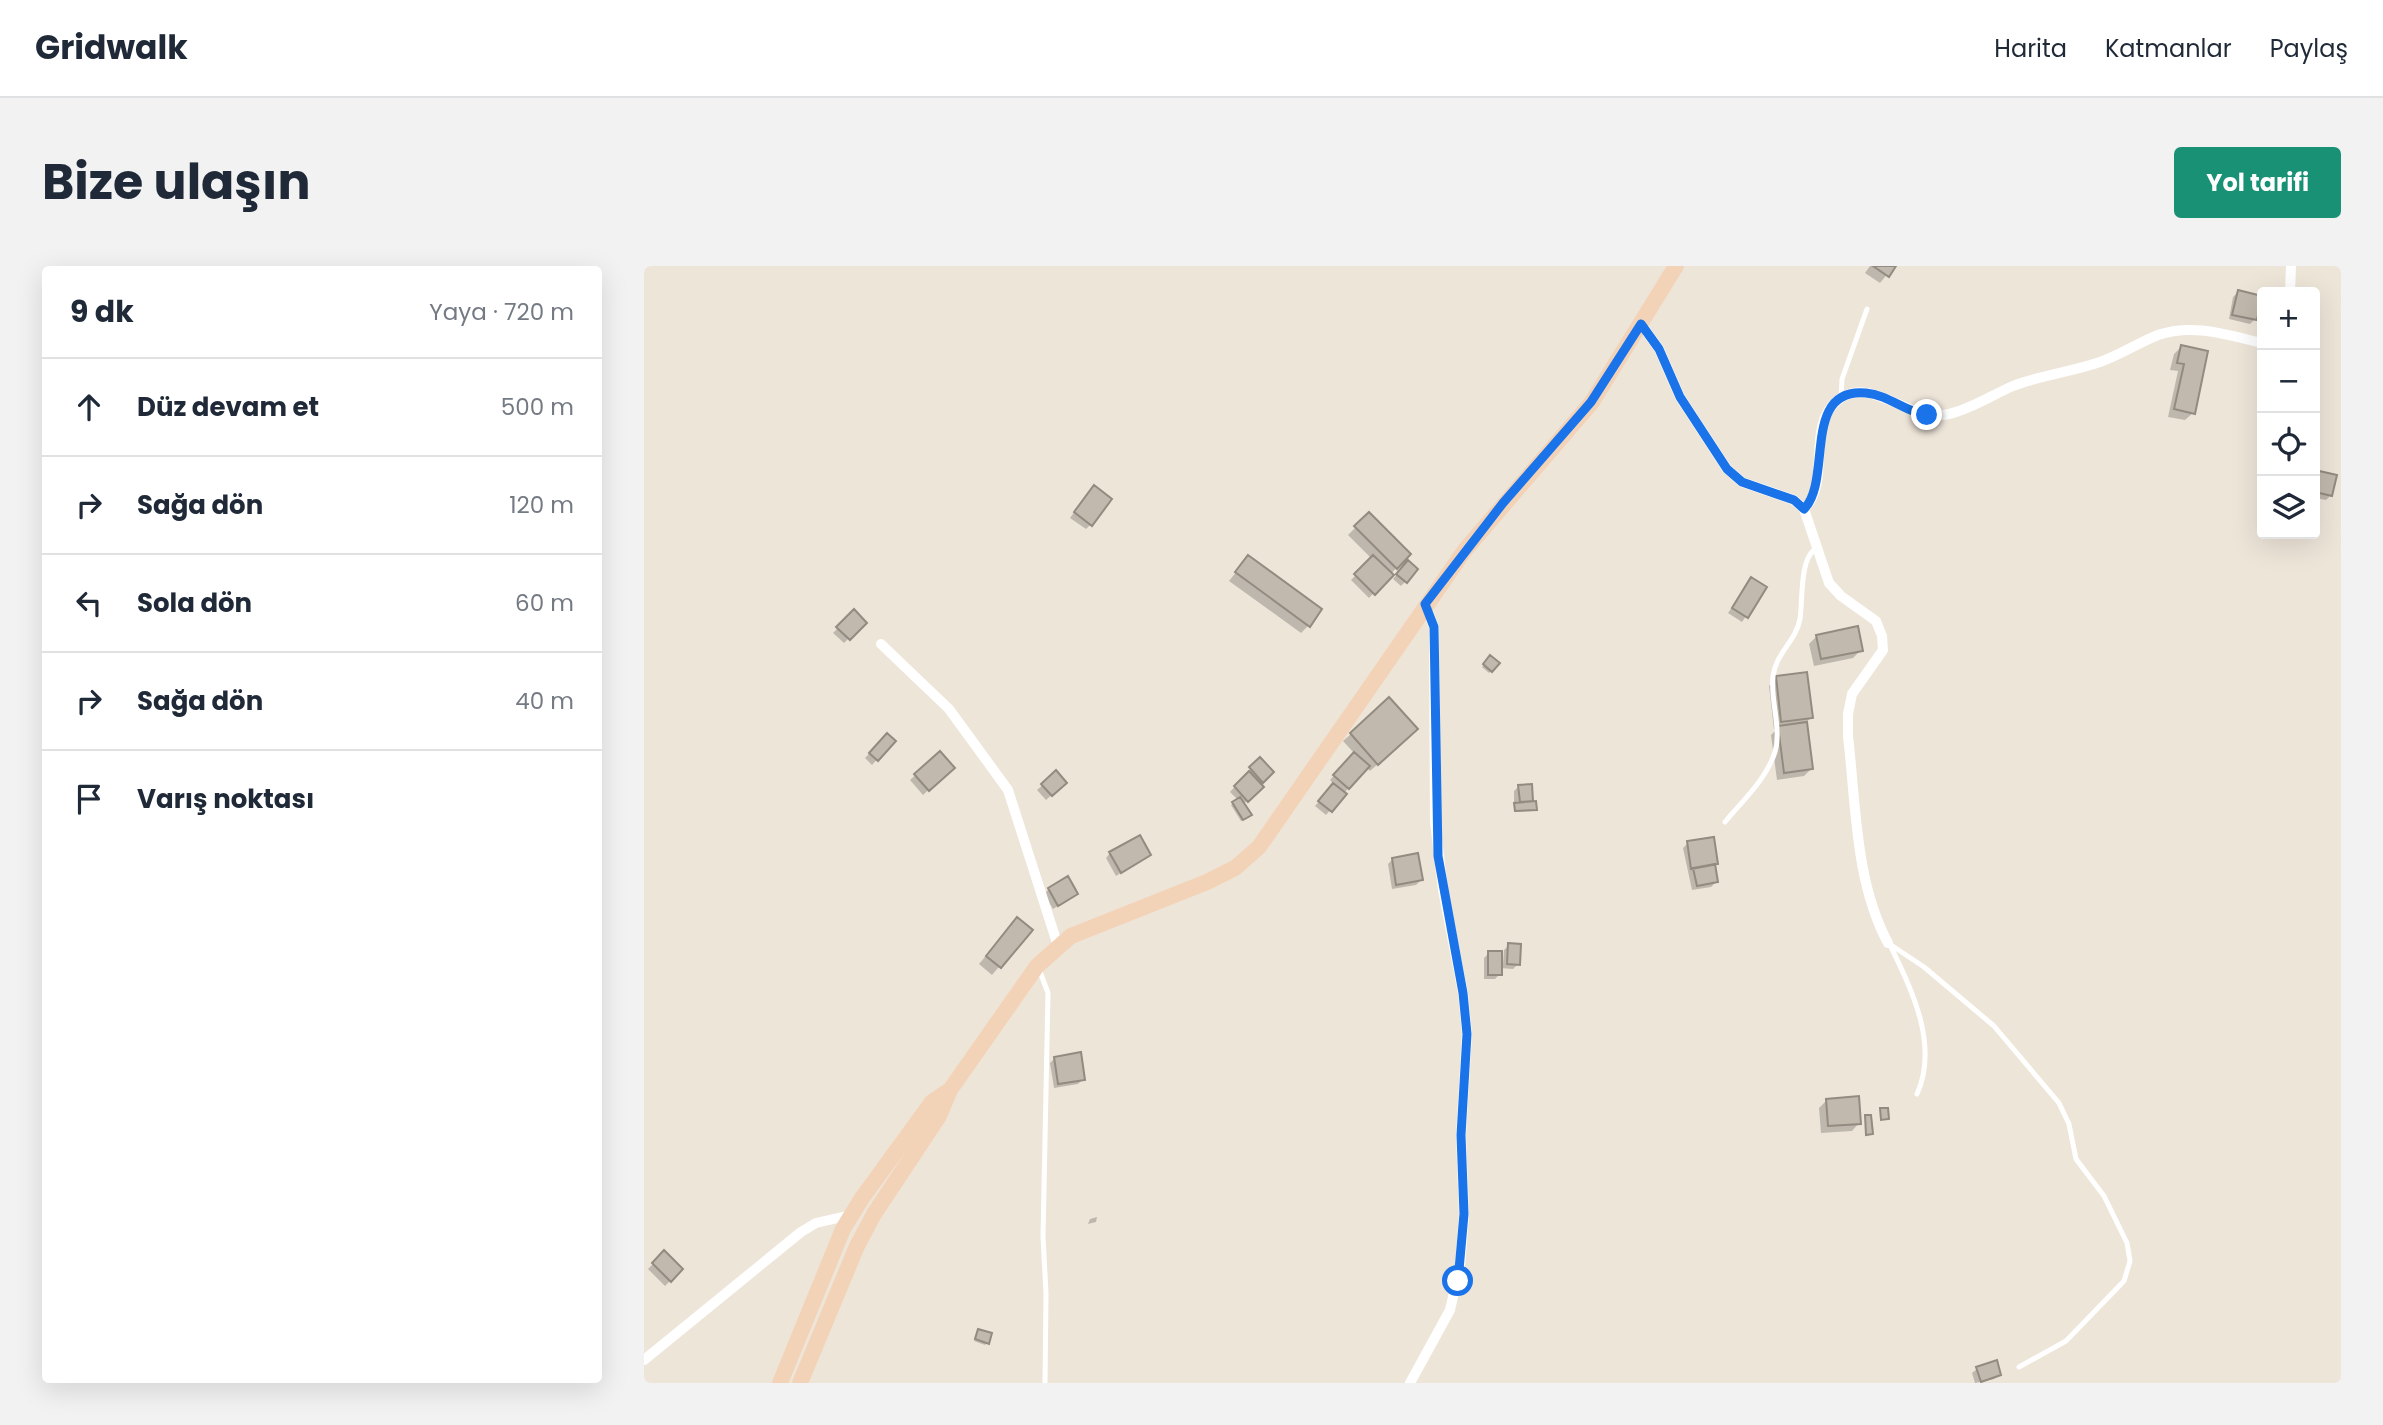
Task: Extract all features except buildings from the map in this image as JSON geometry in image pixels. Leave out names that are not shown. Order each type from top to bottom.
[{"type":"street","points":[[800,1383],[857,1246],[939,1116],[950,1090],[1037,967],[1058,946],[1090,927],[1207,882],[1248,858],[1259,847],[1343,729],[1425,604],[1495,513],[1591,402],[1676,266]]},
{"type":"street","points":[[2290,287],[2291,266]]},
{"type":"street","points":[[1641,324],[1659,349],[1680,397],[1727,469],[1742,482],[1794,500],[1804,509],[1825,574],[1835,590],[1870,615],[1882,636],[1881,657],[1861,677],[1852,694],[1848,736],[1866,883],[1874,913],[1888,943]]},
{"type":"street","points":[[1804,509],[1815,491],[1826,416],[1841,398],[1857,393],[1874,394],[1915,413],[1940,415],[1963,409],[2037,378],[2114,357],[2172,331],[2199,329],[2257,342]]},
{"type":"street","points":[[1410,1383],[1444,1324],[1458,1281],[1464,1214],[1461,1135],[1467,1057],[1463,993],[1438,856],[1434,627],[1425,604]]},
{"type":"street","points":[[880,644],[949,709],[1003,783],[1015,808],[1058,946]]},
{"type":"street","points":[[780,1383],[851,1215],[932,1102],[950,1090]]},
{"type":"street","points":[[644,1360],[801,1232],[816,1223],[851,1215]]},
{"type":"lane","points":[[1841,398],[1842,379],[1867,309]]},
{"type":"lane","points":[[1725,822],[1760,781],[1776,748],[1773,674],[1778,659],[1793,638],[1800,622],[1807,559],[1817,548]]},
{"type":"lane","points":[[1888,943],[1908,984],[1925,1042],[1925,1073],[1917,1094]]},
{"type":"lane","points":[[1888,943],[1924,967],[1994,1026],[2059,1103],[2069,1124],[2076,1159],[2108,1203],[2127,1243],[2130,1261],[2124,1281],[2066,1341],[2020,1367]]},
{"type":"lane","points":[[1037,967],[1046,980],[1048,993],[1042,1237],[1046,1293],[1045,1383]]},
{"type":"route","points":[[1458,1281],[1464,1214],[1461,1121],[1467,1034],[1463,993],[1438,856],[1435,822],[1434,627],[1425,604],[1503,503],[1549,454],[1591,402],[1641,324],[1659,349],[1680,397],[1727,469],[1742,482],[1794,500],[1804,509],[1815,491],[1826,416],[1841,398],[1857,393],[1874,394],[1915,413],[1927,415]]}]
